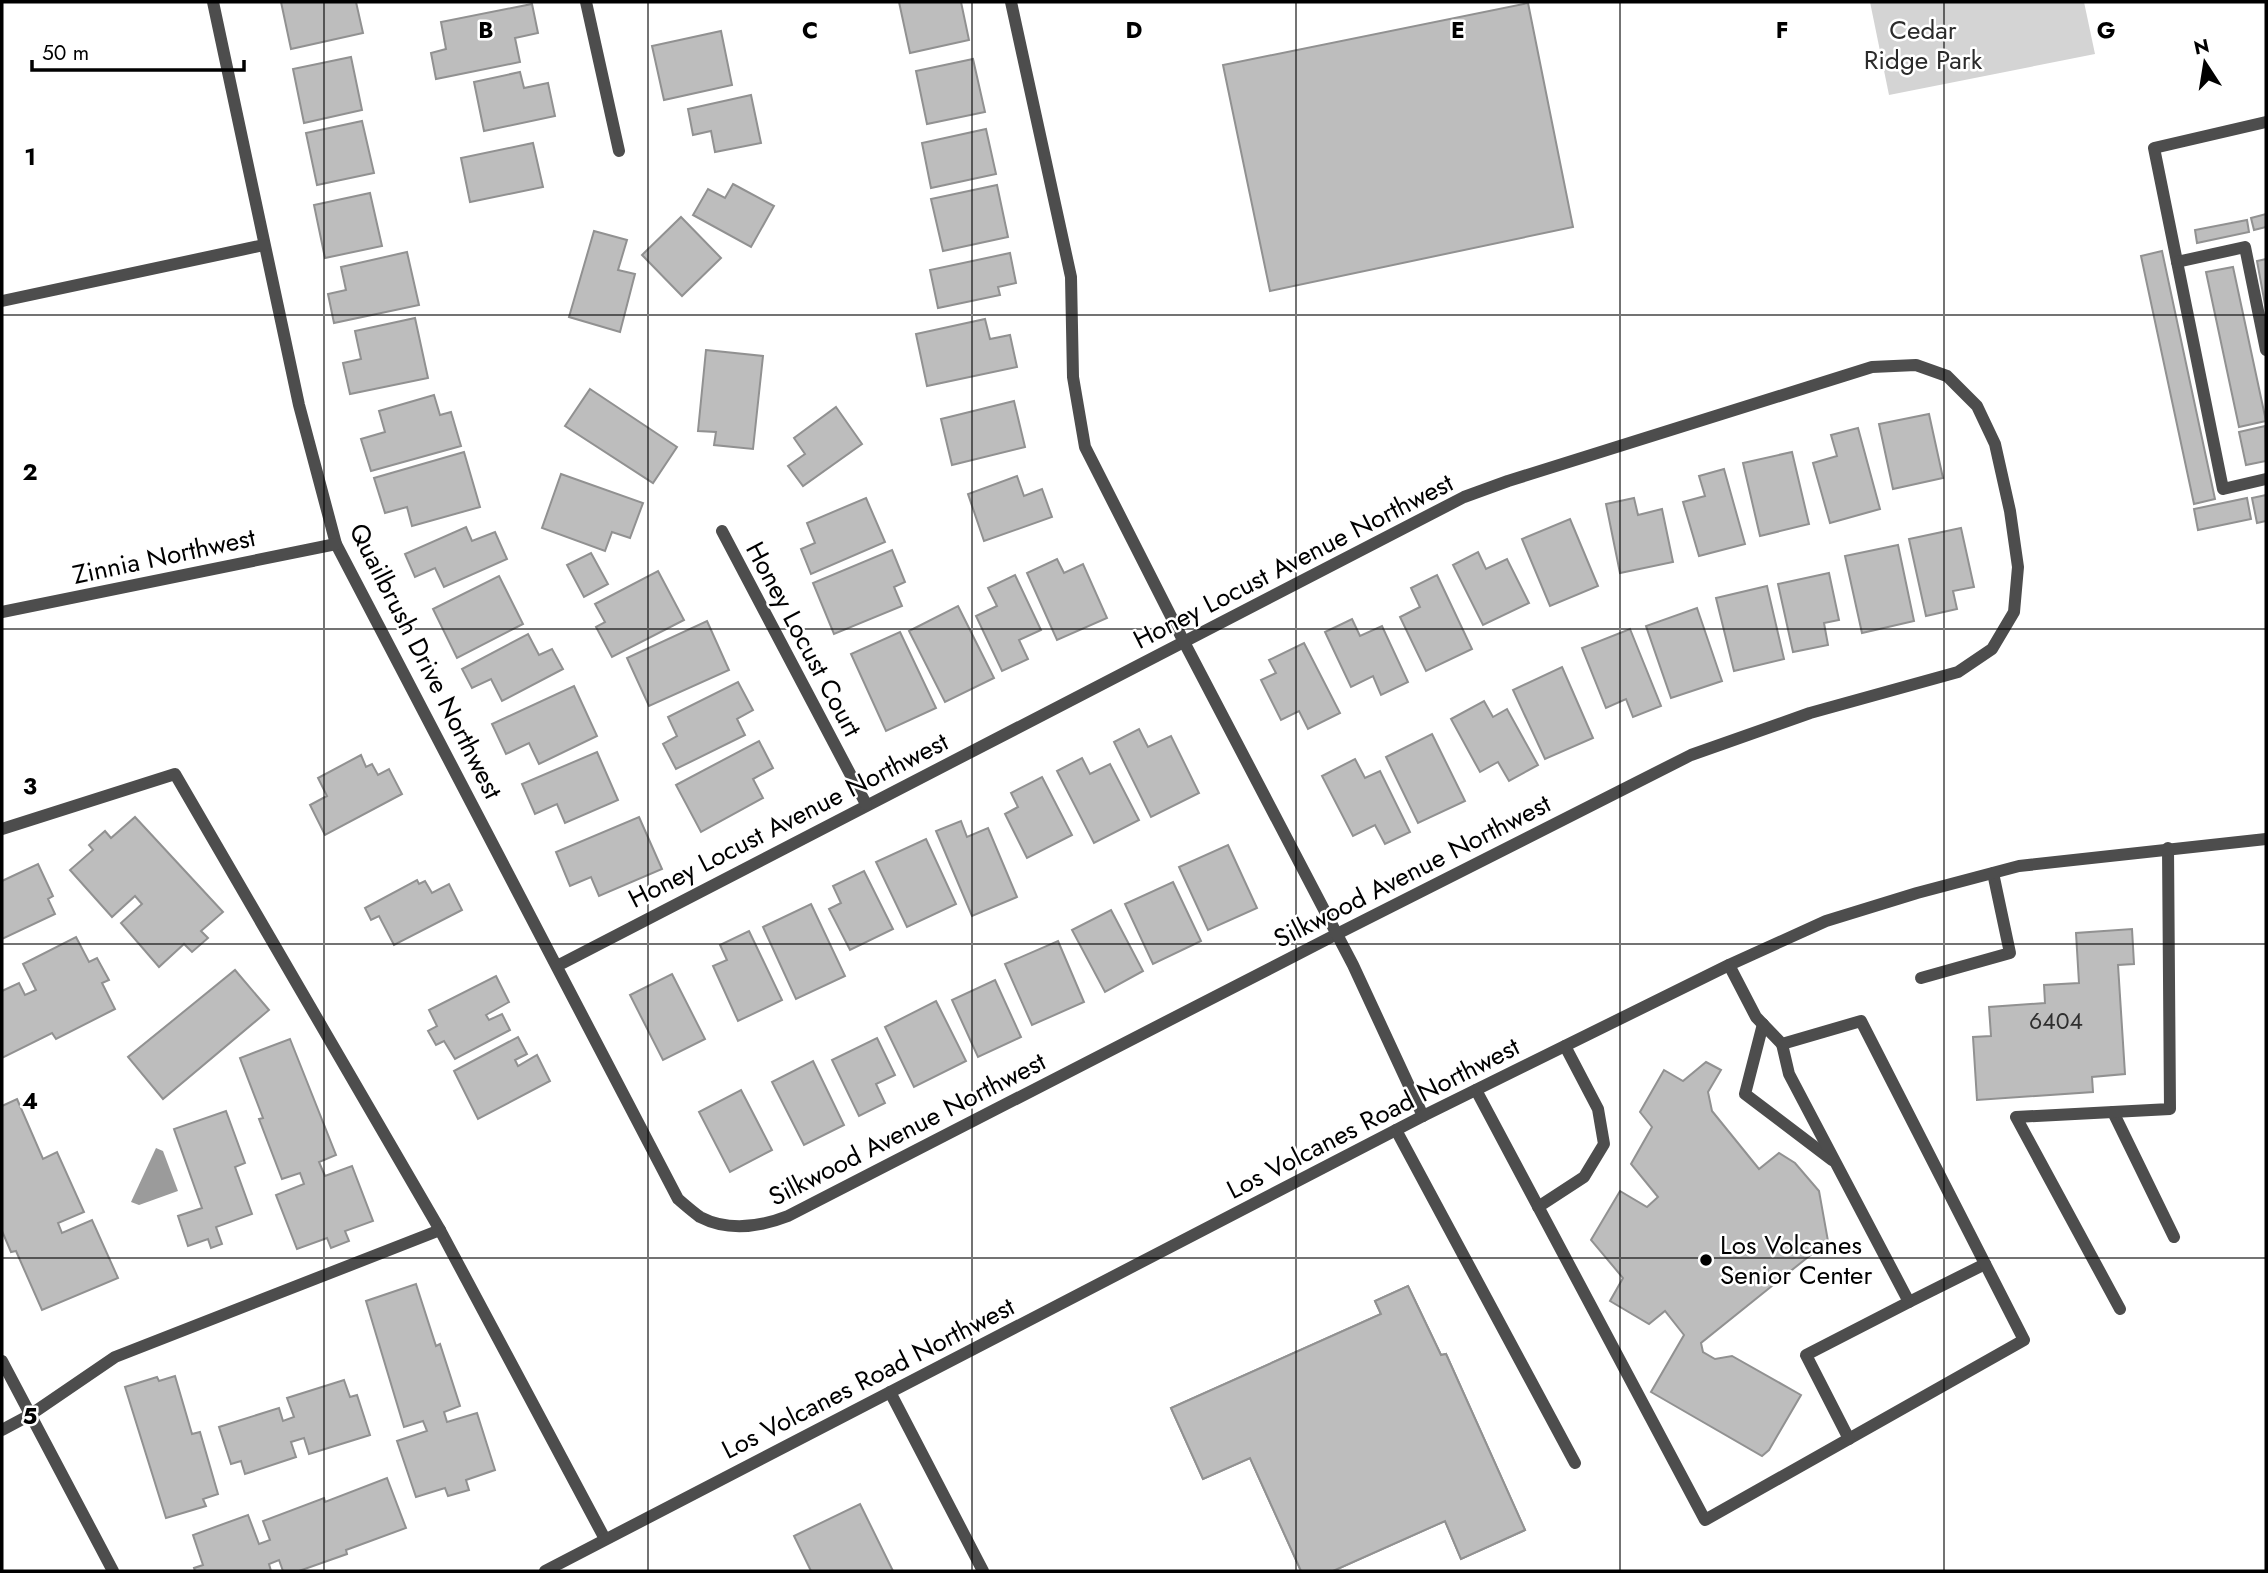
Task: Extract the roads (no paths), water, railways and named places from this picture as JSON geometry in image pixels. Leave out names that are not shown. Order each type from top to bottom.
[{"type":"street","name":"Quailbrush Drive Northwest","points":[[213,2],[299,405],[336,544],[678,1199],[701,1217],[735,1227]]},
{"type":"street","points":[[586,2],[620,151]]},
{"type":"street","points":[[1011,2],[1071,276],[1073,377],[1085,447],[1337,934],[1423,1116]]},
{"type":"street","points":[[2266,121],[2154,148],[2223,489],[2266,479]]},
{"type":"street","points":[[2,301],[264,245]]},
{"type":"street","points":[[2177,262],[2245,247],[2266,350]]},
{"type":"street","name":"Honey Locust Avenue Northwest","points":[[557,966],[1464,497],[1872,367],[1916,365],[1947,376],[1977,405],[1995,444],[2010,511]]},
{"type":"street","name":"Silkwood Avenue Northwest","points":[[735,1227],[763,1226],[788,1216],[1691,755],[1810,713],[1958,672],[1992,649],[2014,612],[2018,567],[2010,511]]},
{"type":"street","name":"Honey Locust Court","points":[[722,531],[866,804]]},
{"type":"street","name":"Zinnia Northwest","points":[[2,612],[336,544]]},
{"type":"street","points":[[2,829],[175,774],[440,1230],[605,1539]]},
{"type":"street","name":"Los Volcanes Road Northwest","points":[[545,1571],[1423,1116],[1729,965],[1826,921],[2019,866],[2266,839]]},
{"type":"street","points":[[2120,1309],[2017,1116],[2170,1109],[2168,848]]},
{"type":"street","points":[[1921,978],[2010,953],[1993,873]]},
{"type":"street","points":[[1729,965],[1756,1017],[1783,1044],[1789,1074],[1909,1302]]},
{"type":"street","points":[[1476,1090],[1705,1520],[2024,1339],[1861,1021],[1783,1044]]},
{"type":"street","points":[[1762,1024],[1745,1094],[1835,1162]]},
{"type":"street","points":[[1538,1207],[1584,1177],[1604,1144],[1598,1110],[1565,1046]]},
{"type":"street","points":[[2113,1112],[2174,1237]]},
{"type":"street","points":[[1396,1130],[1575,1463]]},
{"type":"street","points":[[2,1430],[30,1415],[115,1357],[440,1230]]},
{"type":"street","points":[[1849,1439],[1806,1355],[1985,1264]]},
{"type":"street","points":[[2,1361],[113,1571]]},
{"type":"street","points":[[890,1392],[982,1571]]},
{"type":"place","name":"Los Volcanes Senior Center","points":[[1706,1260]]},
{"type":"park label","name":"Cedar Ridge Park","points":[[1923,45]]}]
